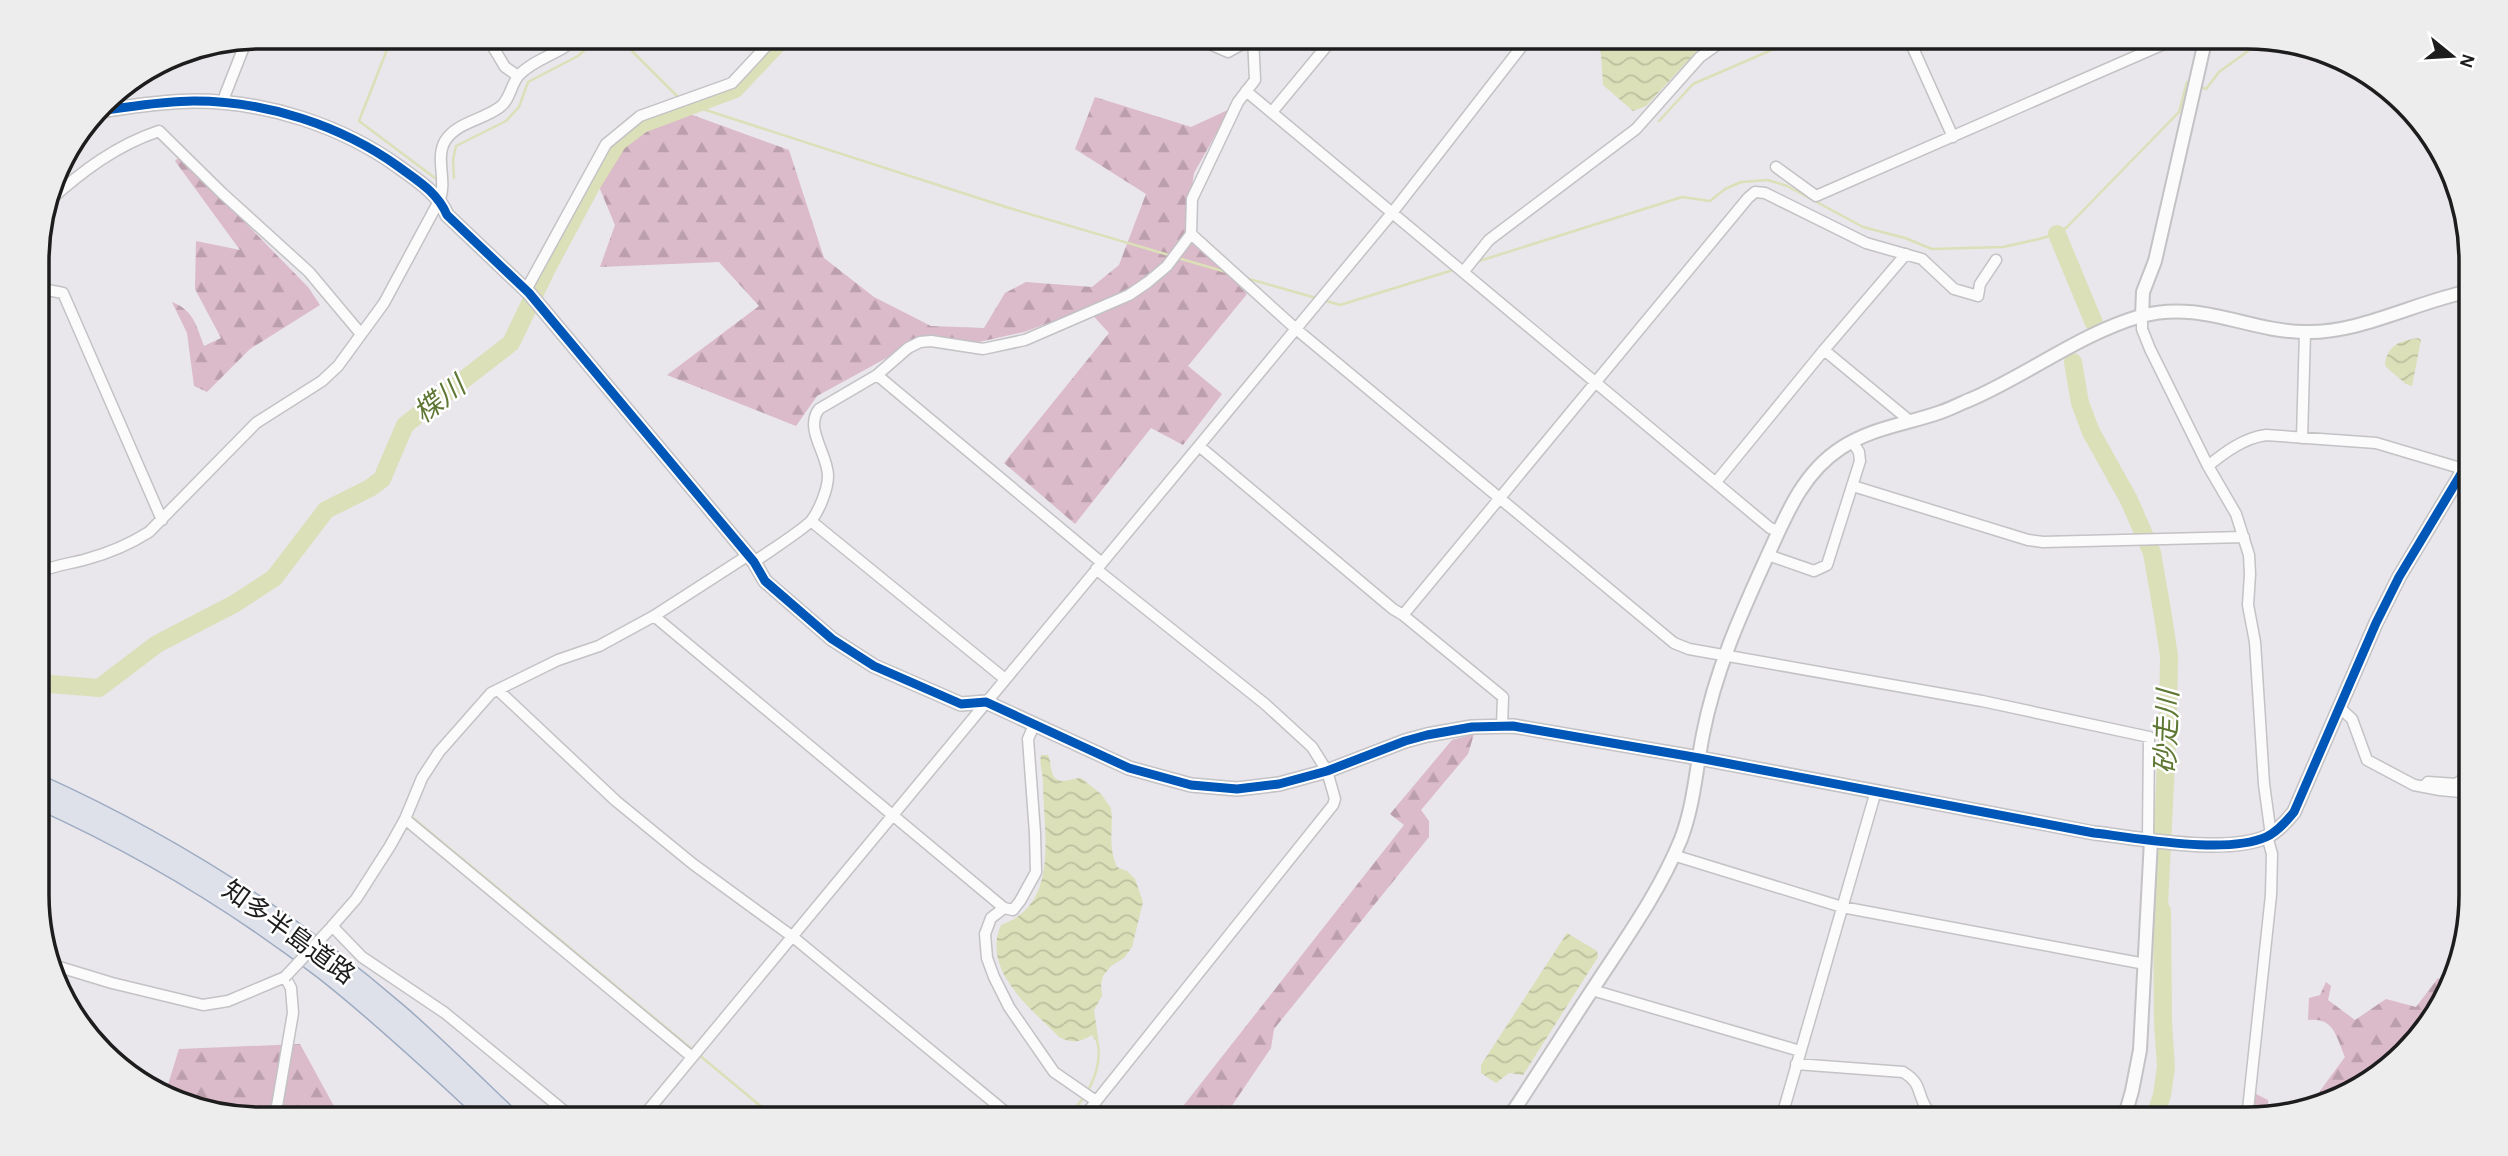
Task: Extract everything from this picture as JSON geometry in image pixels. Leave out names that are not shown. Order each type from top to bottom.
[{"type":"highway","name":"知多半島道路","points":[[49,788],[194,864],[322,952],[400,1015],[498,1107]]},
{"type":"highway","name":"知多半島道路","points":[[49,804],[107,831],[160,861],[280,939],[388,1024],[479,1107]]},
{"type":"street","points":[[494,49],[505,67],[518,76]]},
{"type":"street","points":[[49,568],[110,551],[134,541],[162,520],[256,423],[323,381],[338,366],[384,303],[440,199],[441,151],[445,141],[462,126],[499,108],[518,76],[562,49]]},
{"type":"street","points":[[527,292],[606,144],[640,116],[732,83],[764,49]]},
{"type":"street","points":[[62,968],[203,1005],[228,1001],[285,977],[356,899],[405,819],[422,778],[439,752],[491,694],[548,664],[598,646],[654,616],[811,521],[824,495],[828,475],[813,425],[818,409],[877,375],[920,341],[983,349],[1025,340],[1129,295],[1167,265],[1191,234],[1192,199],[1237,102],[1255,80],[1254,49]]},
{"type":"street","points":[[1272,112],[1324,49]]},
{"type":"street","points":[[651,1107],[1392,213],[1520,49]]},
{"type":"street","points":[[1464,271],[1489,240],[1636,129],[1700,57],[1711,49]]},
{"type":"street","points":[[1913,49],[1953,137]]},
{"type":"street","points":[[1776,167],[1814,199],[2153,49]]},
{"type":"street","points":[[2203,49],[2155,261],[2143,292],[2142,329],[2208,466],[2236,514],[2249,555],[2248,605],[2255,642],[2264,784],[2272,854],[2271,895],[2248,1107]]},
{"type":"street","points":[[225,103],[225,95],[243,50]]},
{"type":"street","points":[[1246,91],[1770,528],[1778,531]]},
{"type":"street","points":[[113,109],[170,103],[225,103],[292,116],[339,133],[389,160],[440,199],[447,215],[527,292],[750,559],[765,581],[832,639],[874,666],[961,704],[986,702],[1129,768],[1191,786],[1237,789],[1306,778],[1416,738],[1472,727],[1503,726],[1539,729],[1699,758],[2015,819],[2156,840],[2232,845],[2270,834],[2294,812],[2376,623],[2399,577],[2459,481]]},
{"type":"street","points":[[62,189],[84,169],[137,138],[159,131],[309,272],[361,334]]},
{"type":"street","points":[[1403,615],[1755,192],[1765,193],[1866,243],[1922,259],[1954,289],[1978,296],[1980,284],[1996,260]]},
{"type":"street","points":[[1191,234],[1296,329],[1674,643],[1689,649],[1982,701],[2150,737],[2156,840],[2140,1050],[2127,1107]]},
{"type":"street","points":[[1716,482],[1906,254]]},
{"type":"street","points":[[49,290],[63,293],[162,520]]},
{"type":"street","points":[[1516,1107],[1650,902],[1673,855],[1690,811],[1712,697],[1741,613],[1798,492],[1826,458],[1852,441],[1881,429],[1942,412],[1985,393],[2098,333],[2142,316],[2207,313],[2271,329],[2305,332],[2352,326],[2459,293]]},
{"type":"street","points":[[2302,438],[2305,332]]},
{"type":"street","points":[[1824,350],[1910,421]]},
{"type":"street","points":[[877,375],[1099,566],[1265,704],[1312,747],[1327,771],[1335,799],[1333,806],[1091,1107]]},
{"type":"street","points":[[2208,466],[2253,437],[2376,443],[2459,465]]},
{"type":"street","points":[[1768,555],[1814,571],[1823,568],[1830,560],[1860,459],[1852,441]]},
{"type":"street","points":[[1199,446],[1393,609],[1503,697],[1503,726]]},
{"type":"street","points":[[1853,486],[2022,540],[2043,542],[2244,537]]},
{"type":"street","points":[[811,521],[1005,679]]},
{"type":"street","points":[[654,616],[1004,908],[1013,910],[1036,872],[1028,739],[1034,725]]},
{"type":"street","points":[[498,690],[616,802],[693,864],[793,937],[999,1107]]},
{"type":"street","points":[[2340,708],[2352,719],[2367,760],[2407,782],[2459,792]]},
{"type":"street","points":[[2423,787],[2428,782],[2459,782]]},
{"type":"street","points":[[1784,1107],[1876,791]]},
{"type":"street","points":[[405,819],[692,1057]]},
{"type":"street","points":[[1673,855],[1842,907],[2145,964]]},
{"type":"street","points":[[1004,908],[991,918],[985,934],[987,958],[994,977],[1009,1007],[1054,1072],[1096,1101]]},
{"type":"street","points":[[330,929],[362,957],[445,1013],[559,1107]]},
{"type":"street","points":[[277,1107],[293,1013],[291,988],[285,977]]},
{"type":"street","points":[[1592,990],[1800,1051]]},
{"type":"street","points":[[1797,1064],[1903,1072],[1919,1086],[1926,1107]]},
{"type":"green space","points":[[1095,97],[1191,127],[1230,109],[1194,173],[1185,232],[1247,294],[1188,366],[1222,394],[1183,445],[1151,428],[1075,524],[1004,463],[1109,333],[1087,309],[1024,332],[970,344],[923,338],[817,396],[796,426],[667,375],[759,306],[719,262],[600,267],[615,225],[597,182],[618,148],[642,132],[687,113],[789,150],[824,258],[874,297],[931,326],[984,328],[1005,293],[1026,282],[1092,287],[1119,265],[1146,194],[1075,149]]},
{"type":"green space","points":[[180,156],[308,287],[320,305],[250,349],[207,392],[194,386],[187,333],[172,302],[190,314],[204,346],[221,338],[195,289],[196,241],[240,250],[175,161]]},
{"type":"green space","points":[[1474,734],[1468,754],[1421,810],[1429,821],[1429,837],[1274,1029],[1271,1048],[1231,1107],[1182,1107],[1404,825],[1390,814],[1452,740]]},
{"type":"green space","points":[[2438,978],[2441,980],[2431,1001],[2397,1045],[2353,1079],[2319,1094],[2345,1057],[2329,1025],[2308,1020],[2309,998],[2320,995],[2326,982],[2331,986],[2328,1000],[2355,1020],[2386,999],[2416,1007]]},
{"type":"green space","points":[[300,1044],[334,1107],[247,1107],[193,1096],[168,1085],[179,1049]]},
{"type":"green space","points":[[2254,1093],[2268,1100],[2268,1106],[2253,1107]]},
{"type":"water","points":[[1599,49],[1699,49],[1646,106],[1633,111],[1603,85]]},
{"type":"water","points":[[2418,338],[2421,340],[2412,386],[2406,384],[2385,365],[2392,348]]},
{"type":"water","points":[[1041,755],[1048,755],[1055,778],[1064,781],[1081,778],[1101,794],[1111,808],[1111,844],[1114,859],[1117,867],[1127,871],[1135,879],[1143,902],[1132,947],[1124,958],[1111,966],[1103,976],[1102,996],[1094,1010],[1098,1038],[1095,1040],[1092,1035],[1076,1041],[1059,1037],[1012,987],[998,958],[997,942],[1001,925],[1020,915],[1033,901],[1041,883],[1046,843]]},
{"type":"water","points":[[1567,933],[1597,951],[1598,957],[1523,1075],[1509,1073],[1496,1083],[1481,1073],[1481,1065]]},
{"type":"waterway","points":[[387,49],[359,121],[435,178]]},
{"type":"waterway","points":[[454,178],[453,160],[456,146],[506,121],[519,107],[528,82],[578,56],[586,49]]},
{"type":"waterway","points":[[630,49],[680,99]]},
{"type":"waterway","name":"楪川","points":[[49,684],[99,688],[157,644],[234,604],[274,578],[326,510],[382,479],[405,425],[511,343],[546,270],[618,142],[642,124],[735,89],[773,49]]},
{"type":"waterway","points":[[1659,121],[1693,84],[1774,49]]},
{"type":"waterway","points":[[2198,86],[2206,89],[2219,72],[2250,49]]},
{"type":"waterway","points":[[1476,262],[1682,197],[1710,201],[1725,189],[1741,182],[1768,180],[1787,186],[1863,227],[1905,238],[1932,249],[2003,247],[2039,239],[2057,234],[2067,227],[2179,112],[2187,82],[2192,84]]},
{"type":"waterway","points":[[684,103],[1006,207],[1172,256]]},
{"type":"waterway","name":"砂走川","points":[[2057,234],[2094,323]]},
{"type":"waterway","points":[[1178,258],[1226,272]]},
{"type":"waterway","points":[[1323,300],[1340,305],[1453,270]]},
{"type":"waterway","points":[[1246,278],[1316,298]]},
{"type":"waterway","name":"砂走川","points":[[2073,362],[2080,403],[2091,432],[2129,500],[2152,553],[2169,656],[2159,906],[2162,911],[2166,1067],[2158,1107]]},
{"type":"waterway","points":[[413,818],[693,1050]]},
{"type":"waterway","points":[[1087,1092],[1098,1064],[1099,1049],[1095,1035]]},
{"type":"waterway","points":[[698,1054],[762,1107]]},
{"type":"waterway","points":[[1076,1107],[1084,1097]]},
{"type":"cycle path","points":[[114,109],[182,101],[248,105],[301,118],[376,152],[426,188],[438,200],[447,215],[529,293],[754,562],[765,581],[832,639],[874,666],[961,704],[986,702],[1129,768],[1191,785],[1237,789],[1279,784],[1327,771],[1427,735],[1472,727],[1513,726],[1699,758],[2094,833],[2182,844],[2228,845],[2249,842],[2274,832],[2294,812],[2376,623],[2399,577],[2459,477]]}]
